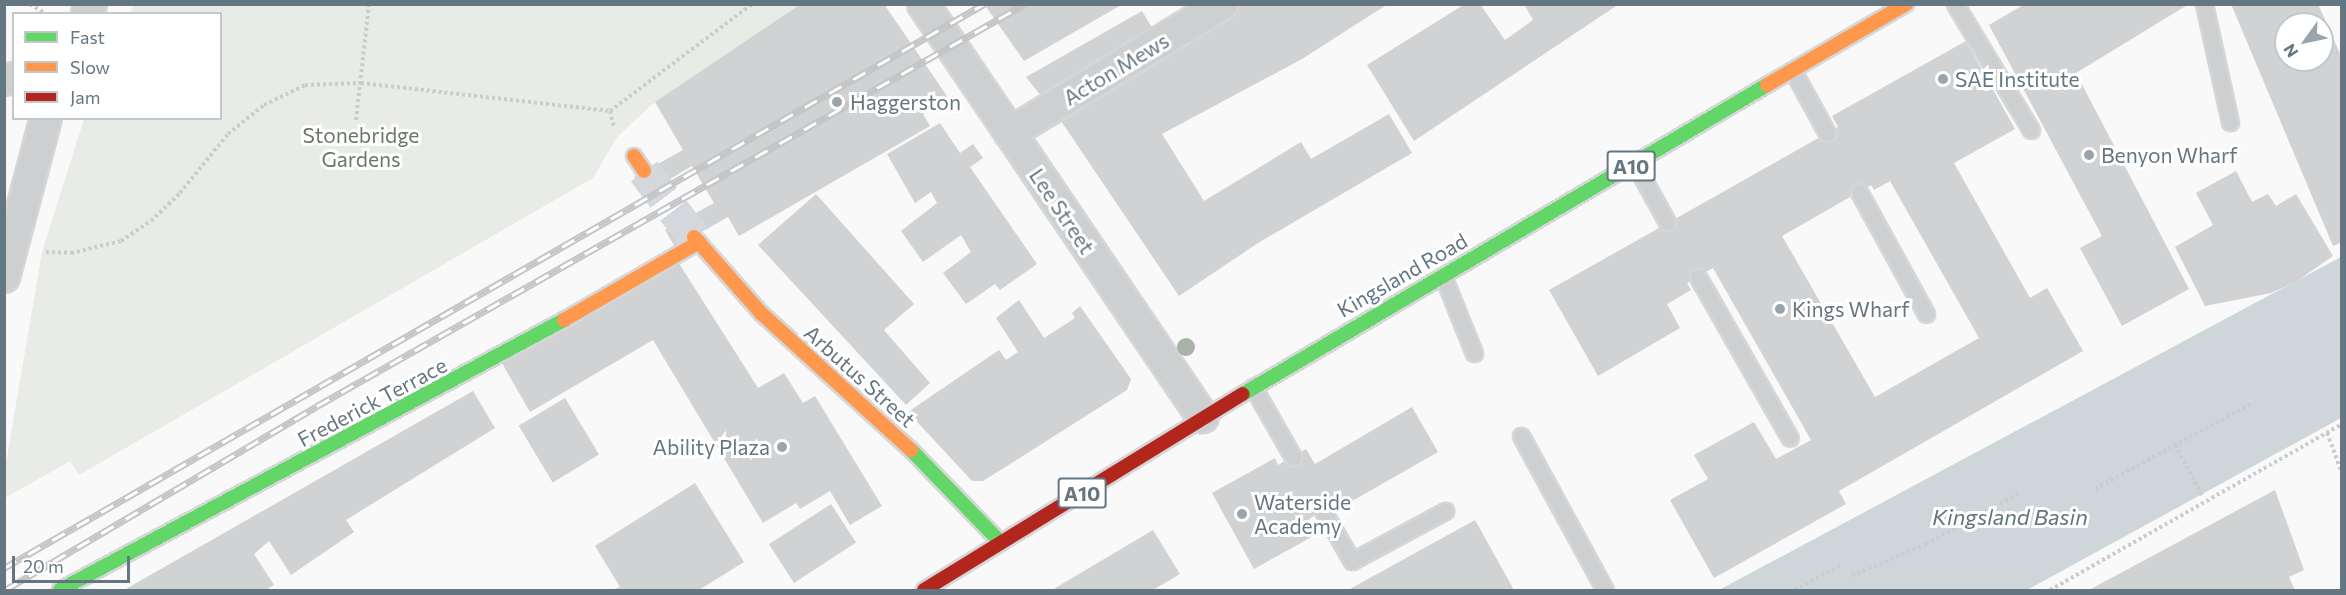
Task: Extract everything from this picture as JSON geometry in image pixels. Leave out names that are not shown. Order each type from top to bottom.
[{"type":"main road","name":"Kingsland Road","points":[[924,591],[1253,387],[1905,5]]},
{"type":"main road","points":[[634,156],[644,171]]},
{"type":"main road","name":"Arbutus Street","points":[[696,239],[762,314],[922,460],[1001,543]]},
{"type":"main road","name":"Frederick Terrace","points":[[60,591],[491,362],[696,239]]},
{"type":"street","name":"Lee Street","points":[[923,4],[1203,417]]},
{"type":"street","name":"Acton Mews","points":[[1010,133],[1222,4]]},
{"type":"street","points":[[4,277],[45,120]]},
{"type":"lane","points":[[1955,4],[2031,130]]},
{"type":"lane","points":[[2204,4],[2230,122]]},
{"type":"lane","points":[[1793,71],[1827,133]]},
{"type":"lane","points":[[1635,164],[1667,222]]},
{"type":"lane","points":[[1859,192],[1926,314]]},
{"type":"lane","points":[[1443,276],[1474,352]]},
{"type":"lane","points":[[1698,277],[1790,438]]},
{"type":"lane","points":[[1253,387],[1293,457]]},
{"type":"lane","points":[[1521,436],[1605,591]]},
{"type":"lane","points":[[1323,511],[1352,561],[1445,511]]},
{"type":"path","points":[[30,4],[43,12]]},
{"type":"path","points":[[356,120],[369,4]]},
{"type":"path","points":[[42,252],[71,254],[121,242],[151,221],[228,134],[264,105],[305,85],[361,83],[610,111],[752,4]]},
{"type":"path","points":[[47,12],[51,7]]},
{"type":"path","points":[[2095,489],[2251,404]]},
{"type":"path","points":[[2050,591],[2342,424]]},
{"type":"path","points":[[2326,433],[2342,473]]},
{"type":"path","points":[[2175,446],[2202,495]]},
{"type":"path","points":[[1852,576],[1926,544],[2018,494]]},
{"type":"path","points":[[1795,591],[1842,565]]},
{"type":"green space","name":"Stonebridge Gardens","points":[[134,5],[801,5],[655,102],[617,137],[593,178],[79,475],[70,461],[5,498],[5,469],[42,252],[84,120],[222,120],[222,12],[130,12]]},
{"type":"water","name":"Kingsland Basin","points":[[2341,257],[2341,418],[2027,590],[1719,590]]},
{"type":"building","points":[[801,4],[884,4],[949,99],[923,114],[930,126],[739,236],[728,217],[675,247],[665,230],[714,203],[692,166],[645,194],[634,177],[683,150],[655,102]]},
{"type":"building","points":[[984,4],[1123,4],[1024,61]]},
{"type":"building","points":[[1238,4],[1388,4],[1302,59],[1162,134],[1204,201],[1301,142],[1311,159],[1389,114],[1412,153],[1258,243],[1179,296],[1061,121]]},
{"type":"building","points":[[1465,4],[1480,4],[1505,40],[1533,20],[1524,4],[1619,4],[1414,141],[1367,65]]},
{"type":"building","name":"Benyon Wharf","points":[[2025,4],[2189,4],[2076,73],[2189,289],[2122,326],[2080,248],[2102,236],[1989,25]]},
{"type":"building","points":[[2231,4],[2318,4],[2322,12],[2274,12],[2274,72],[2334,72],[2334,40],[2342,58],[2342,242],[2333,246]]},
{"type":"building","points":[[1142,11],[1154,31],[1045,101],[1026,77]]},
{"type":"building","points":[[1966,41],[2015,129],[1954,163],[2030,298],[2047,288],[2083,351],[1839,491],[1846,504],[1714,578],[1670,500],[1708,479],[1694,455],[1754,422],[1776,459],[1811,440],[1713,268],[1687,283],[1691,290],[1667,304],[1680,328],[1598,376],[1549,290],[1838,127],[1832,116]],"holes":[[[1890,181],[1979,338],[1875,397],[1782,236],[1871,185],[1874,190]]]},
{"type":"building","points":[[940,123],[960,153],[973,144],[983,158],[970,167],[1037,264],[1000,290],[995,284],[966,304],[943,273],[971,252],[961,235],[923,262],[901,231],[937,203],[931,192],[915,203],[887,154]]},
{"type":"building","points":[[2236,171],[2252,202],[2268,194],[2276,206],[2296,194],[2333,256],[2297,281],[2271,293],[2205,306],[2175,247],[2213,225],[2196,193]]},
{"type":"building","points":[[816,194],[914,304],[884,330],[930,383],[906,405],[758,245]]},
{"type":"building","name":"Ability Plaza","points":[[675,257],[758,388],[784,373],[803,403],[815,396],[882,506],[850,525],[830,491],[800,509],[796,503],[763,523],[653,340],[530,412],[499,358]]},
{"type":"building","points":[[1019,300],[1044,338],[1075,318],[1072,313],[1080,306],[1131,379],[1127,390],[983,481],[972,481],[908,412],[999,350],[1006,360],[1018,352],[996,318]]},
{"type":"building","points":[[473,391],[495,428],[346,520],[354,532],[291,575],[269,541],[254,554],[274,585],[266,590],[124,590]]},
{"type":"building","points":[[565,398],[599,455],[553,482],[519,426]]},
{"type":"building","points":[[1412,407],[1438,452],[1340,508],[1337,503],[1309,519],[1317,534],[1254,569],[1212,493],[1275,458],[1278,465],[1306,449],[1315,464]]},
{"type":"building","points":[[695,483],[744,562],[699,590],[612,590],[620,587],[595,546]]},
{"type":"building","points":[[2275,490],[2304,570],[2289,577],[2295,590],[2089,590]]},
{"type":"building","points":[[831,504],[856,543],[794,583],[769,544]]},
{"type":"building","points":[[1475,520],[1514,590],[1348,590]]},
{"type":"building","points":[[1153,530],[1180,574],[1153,590],[1052,590]]},
{"type":"tunnel","points":[[644,171],[694,237]]},
{"type":"railway","points":[[4,568],[984,4]]},
{"type":"railway","points":[[5,590],[317,406],[1025,4]]},
{"type":"traffic: fast","points":[[1243,394],[1767,85]]},
{"type":"traffic: fast","points":[[60,590],[564,320]]},
{"type":"traffic: fast","points":[[911,450],[1001,543]]},
{"type":"traffic: slow","points":[[1767,85],[1906,4]]},
{"type":"traffic: slow","points":[[634,156],[644,171]]},
{"type":"traffic: slow","points":[[694,237],[762,314],[911,450]]},
{"type":"traffic: slow","points":[[564,320],[699,242]]},
{"type":"traffic: jam","points":[[924,590],[1243,394]]},
{"type":"place","name":"SAE Institute","points":[[1943,79]]},
{"type":"place","name":"Haggerston","points":[[837,102]]},
{"type":"place","name":"Benyon Wharf","points":[[2089,155]]},
{"type":"place","name":"Kings Wharf","points":[[1780,309]]},
{"type":"place","name":"Ability Plaza","points":[[782,447]]},
{"type":"place","name":"Waterside Academy","points":[[1242,514]]}]
